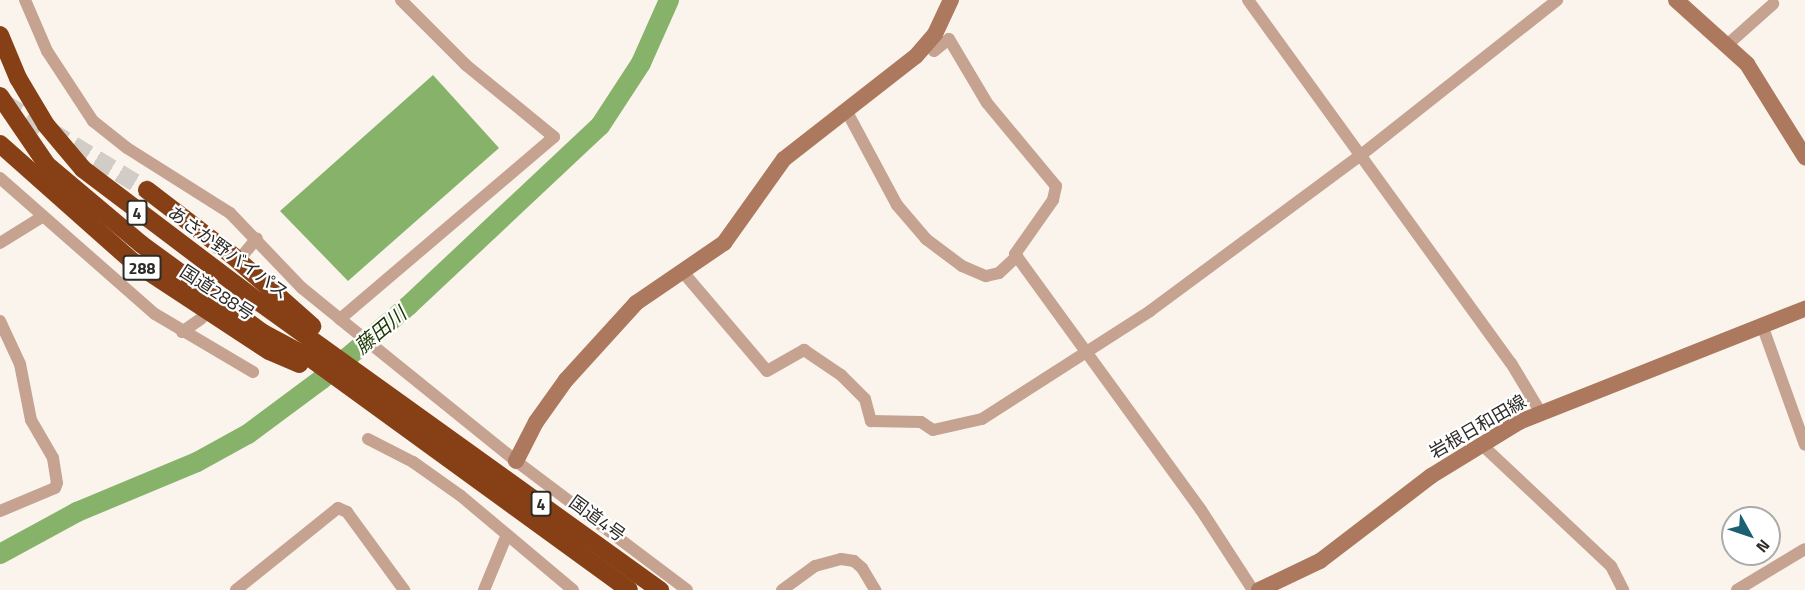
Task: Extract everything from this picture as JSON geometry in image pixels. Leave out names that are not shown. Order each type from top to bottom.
[{"type":"highway","name":"あさか野バイパス","points":[[0,35],[18,78],[46,125],[83,169],[316,352]]},
{"type":"highway","name":"4","points":[[0,96],[47,165],[132,237],[263,333],[316,352]]},
{"type":"highway","name":"国道288号","points":[[0,144],[132,261],[269,351],[316,352],[365,387],[404,425]]},
{"type":"highway","name":"国道288号","points":[[147,190],[233,255],[316,352],[365,387],[422,418]]},
{"type":"highway","name":"国道4号","points":[[422,418],[660,590]]},
{"type":"highway","name":"4","points":[[404,425],[629,590]]},
{"type":"street","points":[[25,0],[47,51],[93,122],[127,148],[210,198],[258,238],[302,288],[397,362],[516,461],[687,590]]},
{"type":"street","points":[[344,322],[554,137],[466,65],[401,0]]},
{"type":"street","points":[[516,461],[536,422],[566,380],[636,303],[734,234],[784,159],[846,110],[881,86],[929,42],[951,0]]},
{"type":"street","points":[[1248,0],[1511,363],[1541,413]]},
{"type":"street","points":[[682,271],[762,368],[767,371],[804,350],[841,375],[865,399],[871,421],[921,422],[933,430],[981,419],[1150,311],[1361,155],[1557,0]]},
{"type":"street","points":[[1676,0],[1727,45],[1757,77],[1805,158]]},
{"type":"street","points":[[1727,45],[1773,4]]},
{"type":"street","points":[[929,42],[934,51],[949,39],[968,76],[992,110],[1056,186],[1053,200],[1016,251],[1017,256],[1201,510],[1253,590]]},
{"type":"street","points":[[846,110],[897,205],[926,238],[962,266],[986,276],[999,273],[1017,256]]},
{"type":"street","points":[[0,178],[127,293],[182,332],[253,372]]},
{"type":"street","points":[[0,243],[42,217]]},
{"type":"street","points":[[242,255],[258,238]]},
{"type":"street","name":"岩根日和田線","points":[[1259,590],[1314,564],[1431,476],[1481,444],[1541,413],[1805,309]]},
{"type":"street","points":[[182,332],[202,318]]},
{"type":"street","points":[[0,321],[20,364],[31,420],[53,458],[57,483],[55,488],[0,511]]},
{"type":"street","points":[[1762,325],[1805,445]]},
{"type":"street","points":[[368,439],[413,462],[461,495],[507,537],[573,590]]},
{"type":"street","points":[[1481,444],[1611,566],[1623,590]]},
{"type":"street","points":[[236,590],[339,508],[347,512],[404,590]]},
{"type":"street","points":[[484,590],[507,537]]},
{"type":"street","points":[[1737,590],[1805,549]]},
{"type":"street","points":[[782,590],[815,566],[841,559],[854,561],[862,568],[876,590]]},
{"type":"shaded area","points":[[433,75],[499,148],[348,281],[280,211]]},
{"type":"waterway","name":"藤田川","points":[[0,554],[77,512],[197,462],[248,434],[322,379],[408,306],[600,126],[641,63],[669,0]]},
{"type":"tunnel","points":[[4,103],[147,190]]}]
